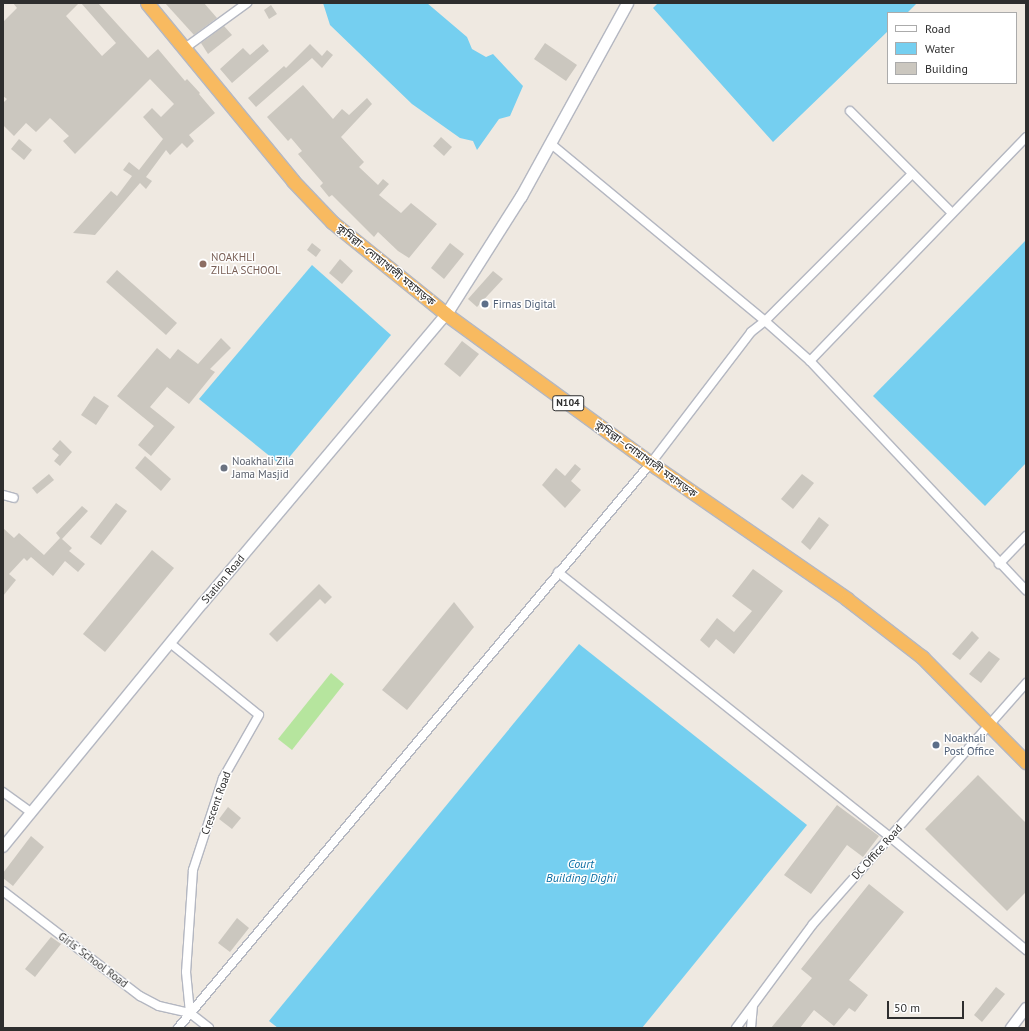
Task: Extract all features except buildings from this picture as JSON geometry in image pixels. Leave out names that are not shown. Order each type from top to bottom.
[{"type":"highway","name":"কুমিল্লা–নোয়াখালী মহাসড়ক","points":[[147,3],[293,181],[332,222],[446,314],[651,463],[847,599],[922,657],[1026,762]]},
{"type":"main road","points":[[446,314],[521,196],[627,3]]},
{"type":"street","points":[[185,48],[247,3]]},
{"type":"street","points":[[850,111],[952,213]]},
{"type":"street","points":[[810,361],[1026,138]]},
{"type":"street","points":[[550,143],[765,321],[810,361],[999,564],[1026,590]]},
{"type":"street","points":[[178,1028],[558,572],[651,463],[750,332],[765,321],[913,174]]},
{"type":"street","name":"Station Road","points":[[3,847],[170,643],[446,314]]},
{"type":"street","points":[[3,495],[14,498]]},
{"type":"street","points":[[999,564],[1026,536]]},
{"type":"street","points":[[558,572],[890,837],[1026,950]]},
{"type":"street","name":"Crescent Road","points":[[170,643],[259,715],[223,778],[193,870],[186,972],[190,1013]]},
{"type":"street","name":"DC Office Road","points":[[736,1028],[813,924],[1026,683]]},
{"type":"street","points":[[3,792],[31,812]]},
{"type":"street","name":"Girls' School Road","points":[[3,891],[140,996],[159,1006],[190,1013]]},
{"type":"street","points":[[750,1028],[754,1005]]},
{"type":"street","points":[[1011,1028],[1026,1008]]},
{"type":"street","points":[[190,1013],[209,1028]]},
{"type":"green space","points":[[331,673],[344,684],[292,750],[278,739]]},
{"type":"water","points":[[323,3],[427,3],[467,37],[472,49],[486,57],[493,54],[523,86],[510,116],[499,119],[477,150],[473,141],[460,138],[412,104],[330,25]]},
{"type":"water","points":[[658,3],[917,3],[908,12],[887,12],[887,32],[773,142],[653,8]]},
{"type":"water","points":[[1026,240],[1026,463],[985,506],[873,396]]},
{"type":"water","points":[[312,265],[391,335],[282,466],[199,399]]},
{"type":"water","name":"Court Building Dighi","points":[[579,644],[807,825],[642,1028],[278,1028],[269,1021]]},
{"type":"place","name":"NOAKHLI ZILLA SCHOOL","points":[[203,264]]},
{"type":"place","name":"Firnas Digital","points":[[485,304]]},
{"type":"place","name":"Noakhali Zila Jama Masjid","points":[[224,468]]},
{"type":"place","name":"Noakhali Post Office","points":[[936,745]]}]
